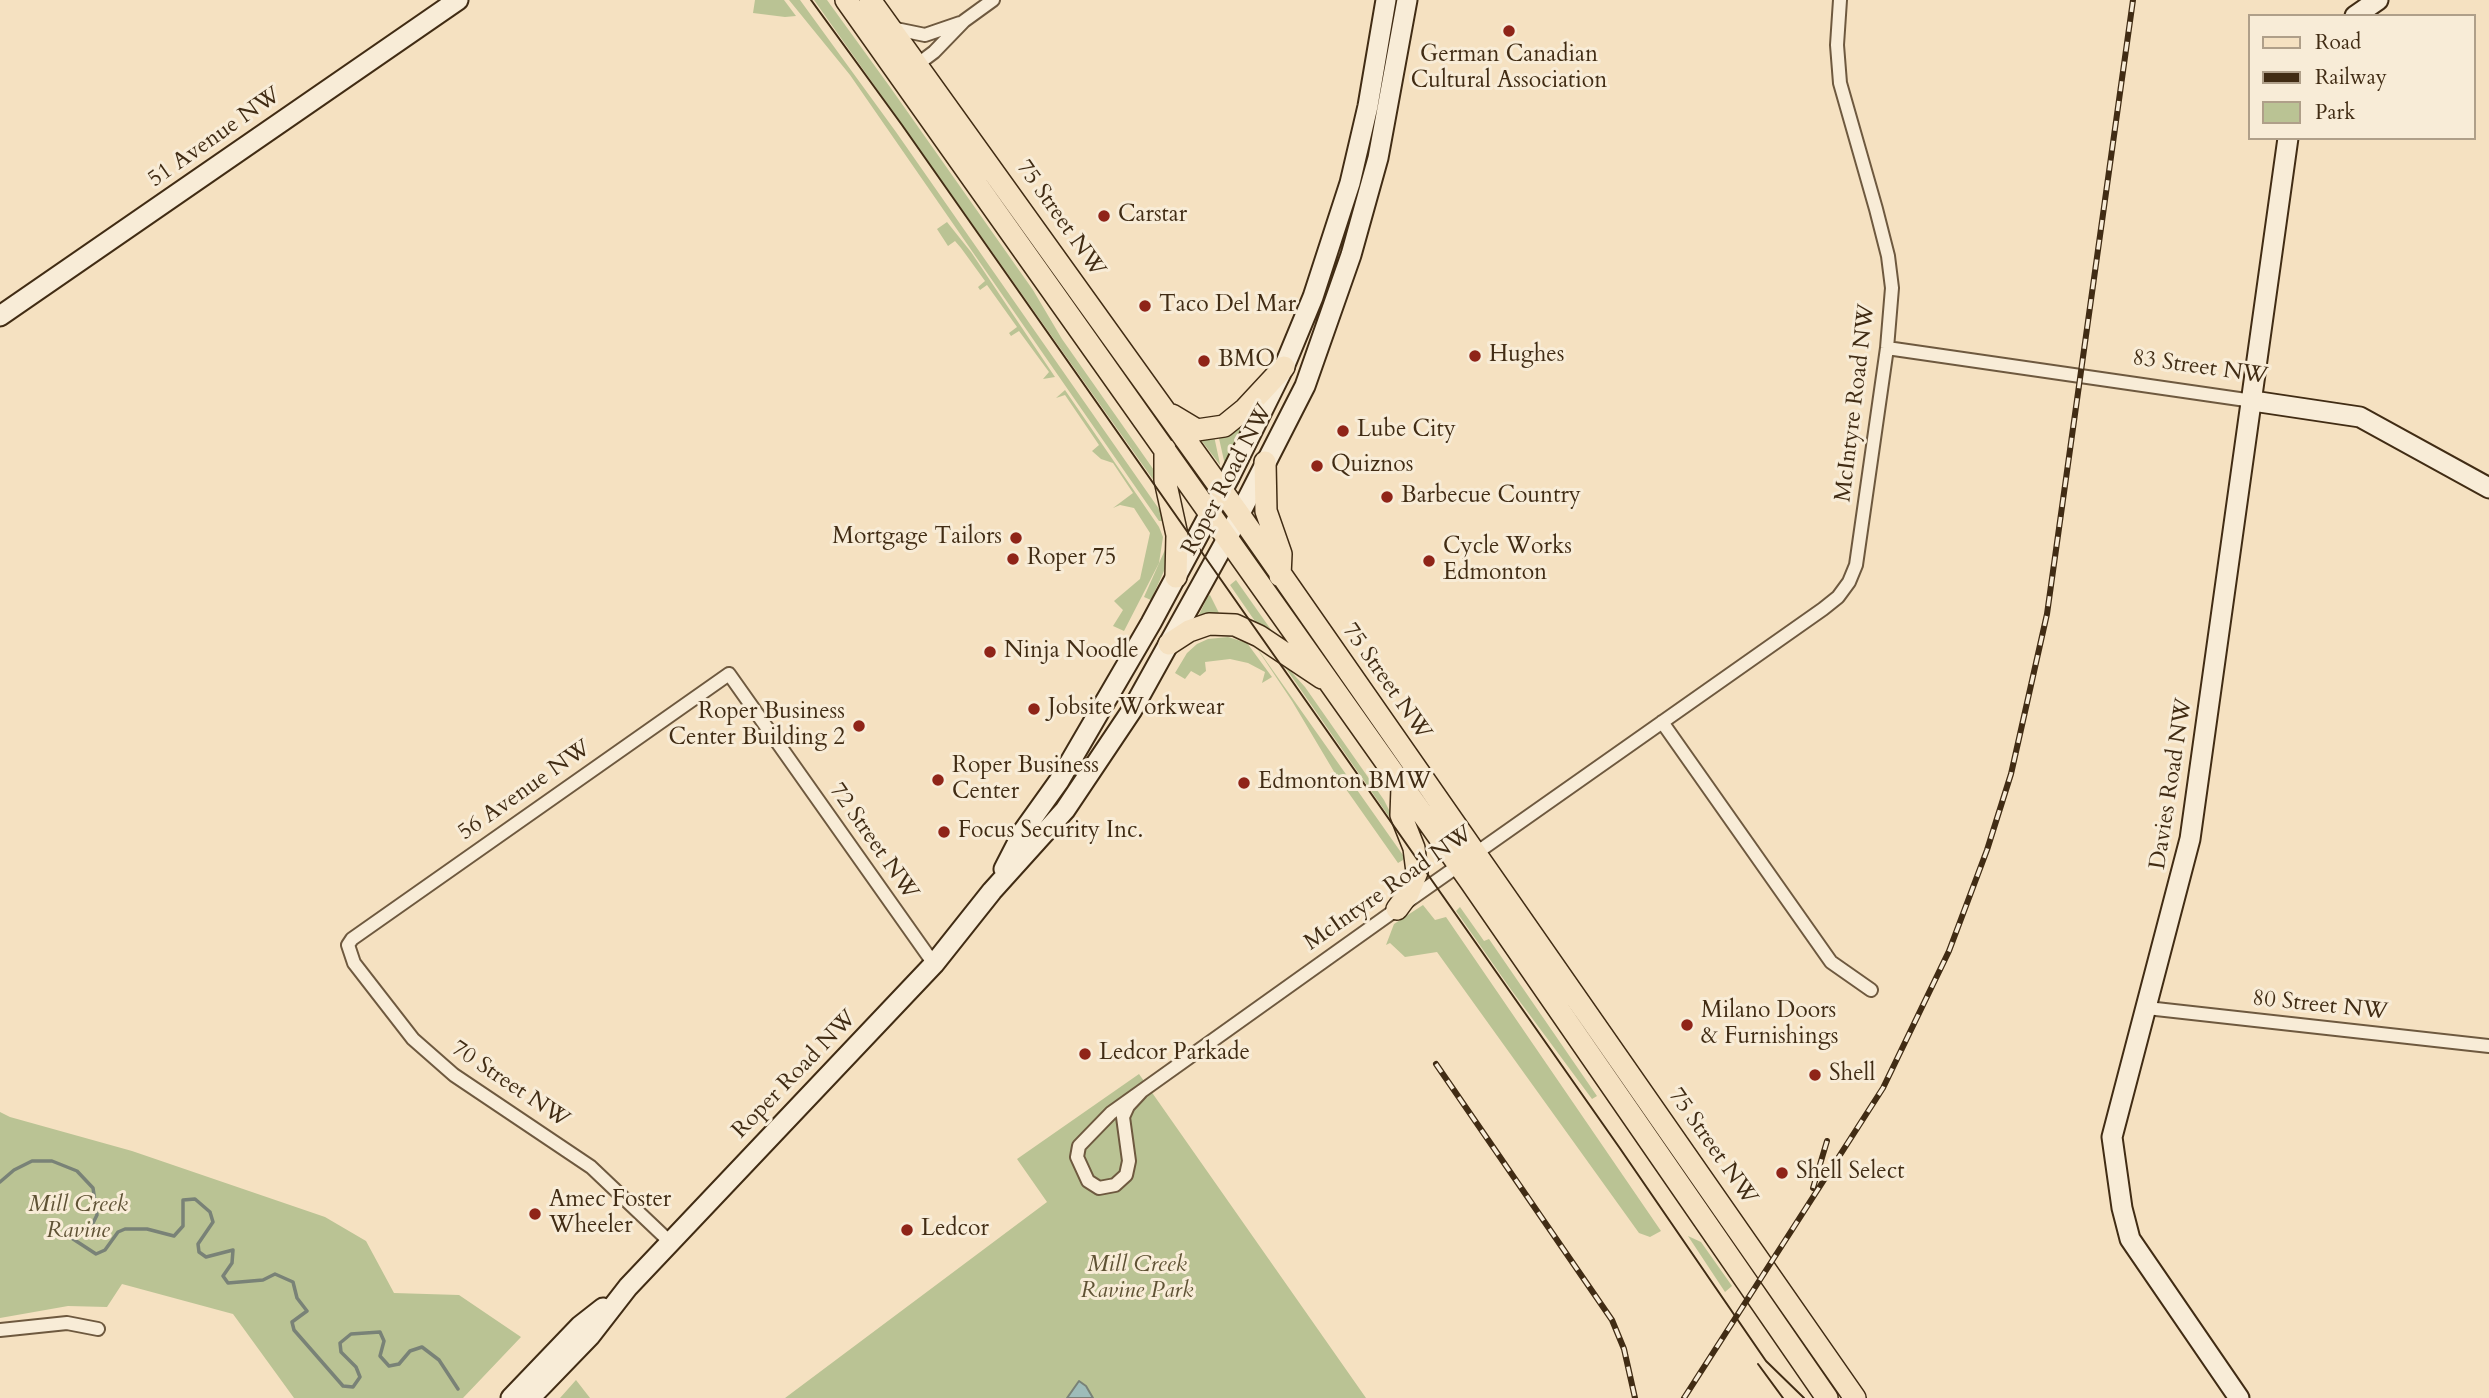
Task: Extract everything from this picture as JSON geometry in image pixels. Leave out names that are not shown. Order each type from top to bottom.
[{"type":"main road","name":"51 Avenue NW","points":[[0,316],[458,0]]},
{"type":"main road","name":"75 Street NW","points":[[846,0],[1228,537],[1402,787],[1466,860],[1855,1398]]},
{"type":"main road","name":"75 Street NW","points":[[870,0],[1239,514],[1466,860],[1827,1398]]},
{"type":"main road","name":"Roper Road NW","points":[[992,891],[1024,830],[1059,781],[1176,578],[1284,367],[1317,286],[1350,183],[1368,106],[1386,0]]},
{"type":"main road","name":"Roper Road NW","points":[[530,1398],[590,1336],[628,1287],[934,964],[992,891],[1045,835],[1084,783],[1169,644],[1228,537],[1305,386],[1350,255],[1383,138],[1407,0]]},
{"type":"main road","points":[[2359,14],[2378,0]]},
{"type":"main road","points":[[893,64],[918,64]]},
{"type":"main road","name":"Davies Road NW","points":[[2239,1398],[2134,1245],[2124,1222],[2112,1137],[2190,839],[2288,140]]},
{"type":"main road","points":[[1159,405],[1190,427],[1215,429],[1238,416],[1284,367]]},
{"type":"main road","name":"83 Street NW","points":[[2253,401],[2361,417],[2489,488]]},
{"type":"main road","points":[[1165,449],[1165,480],[1177,535],[1176,578]]},
{"type":"main road","points":[[1265,462],[1266,511],[1280,554],[1280,576]]},
{"type":"main road","points":[[1169,644],[1189,631],[1209,624],[1235,625],[1259,636],[1328,681]]},
{"type":"main road","points":[[1397,909],[1412,886],[1417,872],[1414,848],[1401,815],[1402,787]]},
{"type":"main road","name":"Roper Road NW","points":[[511,1398],[580,1326],[628,1287]]},
{"type":"street","points":[[918,64],[964,21],[993,0]]},
{"type":"street","name":"McIntyre Road NW","points":[[1141,1092],[1128,1106],[1123,1117],[1129,1161],[1126,1175],[1115,1185],[1099,1188],[1081,1171],[1077,1157],[1079,1146],[1104,1119],[1141,1092],[1397,909],[1830,603],[1849,582],[1856,565],[1887,348],[1891,274],[1876,209],[1840,83],[1837,45],[1840,0]]},
{"type":"street","points":[[891,28],[925,35],[964,21]]},
{"type":"street","name":"83 Street NW","points":[[1887,348],[2253,401]]},
{"type":"street","name":"56 Avenue NW","points":[[348,945],[359,933],[729,674]]},
{"type":"street","name":"72 Street NW","points":[[729,674],[934,964]]},
{"type":"street","points":[[1662,722],[1831,962],[1871,990]]},
{"type":"street","name":"70 Street NW","points":[[348,945],[354,963],[413,1039],[454,1075],[591,1167],[670,1242]]},
{"type":"street","name":"80 Street NW","points":[[2147,1008],[2489,1046]]},
{"type":"street","points":[[0,1330],[67,1323],[98,1329]]},
{"type":"green space","points":[[755,0],[784,0],[796,16],[753,13]]},
{"type":"green space","points":[[789,0],[800,0],[896,132],[1166,519],[1164,521],[1159,521],[850,75]]},
{"type":"green space","points":[[814,0],[827,0],[890,87],[1033,290],[1062,339],[1156,473],[1164,495]]},
{"type":"green space","points":[[947,222],[971,252],[1055,377],[1043,379],[1049,372],[1019,331],[1011,336],[1009,333],[1017,327],[987,285],[980,290],[978,287],[985,281],[955,241],[948,246],[937,229]]},
{"type":"green space","points":[[1065,390],[1159,527],[1163,537],[1159,563],[1124,631],[1113,626],[1123,610],[1114,601],[1140,579],[1150,533],[1134,508],[1120,505],[1113,508],[1133,493],[1113,463],[1101,459],[1092,451],[1099,445],[1065,395],[1056,398]]},
{"type":"green space","points":[[1255,406],[1225,465],[1218,434]]},
{"type":"green space","points":[[1214,436],[1220,464],[1220,465],[1201,440]]},
{"type":"green space","points":[[1168,543],[1168,562],[1151,600],[1144,597]]},
{"type":"green space","points":[[1236,580],[1279,641],[1259,627],[1230,585]]},
{"type":"green space","points":[[1210,595],[1220,615],[1197,619],[1208,596]]},
{"type":"green space","points":[[1228,637],[1247,643],[1272,677],[1262,683],[1265,672],[1248,663],[1230,659],[1205,662],[1206,671],[1200,676],[1191,671],[1185,679],[1175,673],[1187,653],[1197,644],[1208,639]]},
{"type":"green space","points":[[1250,638],[1405,858],[1403,860],[1398,863],[1336,775]]},
{"type":"green space","points":[[1278,657],[1305,687],[1384,800],[1401,834]]},
{"type":"green space","points":[[1423,905],[1435,920],[1446,917],[1661,1231],[1650,1237],[1639,1233],[1437,952],[1405,957],[1390,943],[1386,945],[1394,924]]},
{"type":"green space","points":[[1460,907],[1484,941],[1489,939],[1597,1096],[1592,1099],[1512,991],[1456,911]]},
{"type":"green space","name":"Mill Creek Ravine Park","points":[[1139,1074],[1366,1398],[785,1398],[1047,1202],[1017,1159]]},
{"type":"green space","name":"Mill Creek Ravine","points":[[0,1112],[132,1151],[325,1217],[366,1241],[394,1293],[459,1295],[521,1337],[463,1398],[294,1398],[233,1314],[122,1284],[107,1307],[68,1306],[0,1318]]},
{"type":"green space","points":[[1688,1236],[1701,1242],[1732,1286],[1725,1292]]},
{"type":"green space","points":[[576,1380],[590,1398],[560,1398]]},
{"type":"water","points":[[1079,1381],[1086,1386],[1093,1398],[1067,1398]]},
{"type":"waterway","points":[[0,1182],[14,1170],[32,1161],[52,1161],[77,1171],[93,1188],[97,1215],[91,1227],[73,1230],[70,1237],[96,1254],[105,1250],[118,1232],[125,1229],[147,1229],[174,1236],[183,1226],[183,1200],[195,1199],[210,1212],[213,1222],[198,1244],[199,1252],[206,1257],[233,1250],[232,1263],[223,1276],[228,1283],[263,1280],[275,1274],[293,1282],[297,1298],[307,1311],[292,1322],[294,1330],[343,1386],[353,1387],[360,1377],[356,1367],[341,1352],[340,1343],[351,1334],[380,1332],[384,1341],[380,1356],[389,1366],[399,1364],[410,1351],[422,1347],[439,1360],[458,1389]]},
{"type":"tram line","points":[[811,0],[902,125],[1619,1147],[1766,1361],[1804,1398]]},
{"type":"tram line","points":[[1758,1364],[1783,1398]]},
{"type":"railway","points":[[1684,1398],[1883,1088],[1949,951],[1987,850],[2011,774],[2047,614],[2133,0]]},
{"type":"railway","points":[[1436,1064],[1612,1320],[1624,1349],[1635,1398]]},
{"type":"railway","points":[[1813,1188],[1827,1141]]},
{"type":"place","name":"German Canadian Cultural Association","points":[[1509,31]]},
{"type":"place","name":"Carstar","points":[[1104,216]]},
{"type":"place","name":"Taco Del Mar","points":[[1145,306]]},
{"type":"place","name":"Hughes","points":[[1475,356]]},
{"type":"place","name":"BMO","points":[[1204,361]]},
{"type":"place","name":"Lube City","points":[[1343,431]]},
{"type":"place","name":"Quiznos","points":[[1317,466]]},
{"type":"place","name":"Barbecue Country","points":[[1387,497]]},
{"type":"place","name":"Mortgage Tailors","points":[[1016,538]]},
{"type":"place","name":"Roper 75","points":[[1013,559]]},
{"type":"place","name":"Cycle Works Edmonton","points":[[1429,561]]},
{"type":"place","name":"Ninja Noodle","points":[[990,652]]},
{"type":"place","name":"Jobsite Workwear","points":[[1034,709]]},
{"type":"place","name":"Roper Business Center Building 2","points":[[859,726]]},
{"type":"place","name":"Roper Business Center","points":[[938,780]]},
{"type":"place","name":"Edmonton BMW","points":[[1244,783]]},
{"type":"place","name":"Focus Security Inc.","points":[[944,832]]},
{"type":"place","name":"Milano Doors & Furnishings","points":[[1687,1025]]},
{"type":"place","name":"Ledcor Parkade","points":[[1085,1054]]},
{"type":"place","name":"Shell","points":[[1815,1075]]},
{"type":"place","name":"Shell Select","points":[[1782,1173]]},
{"type":"place","name":"Amec Foster Wheeler","points":[[535,1214]]},
{"type":"place","name":"Ledcor","points":[[907,1230]]}]
